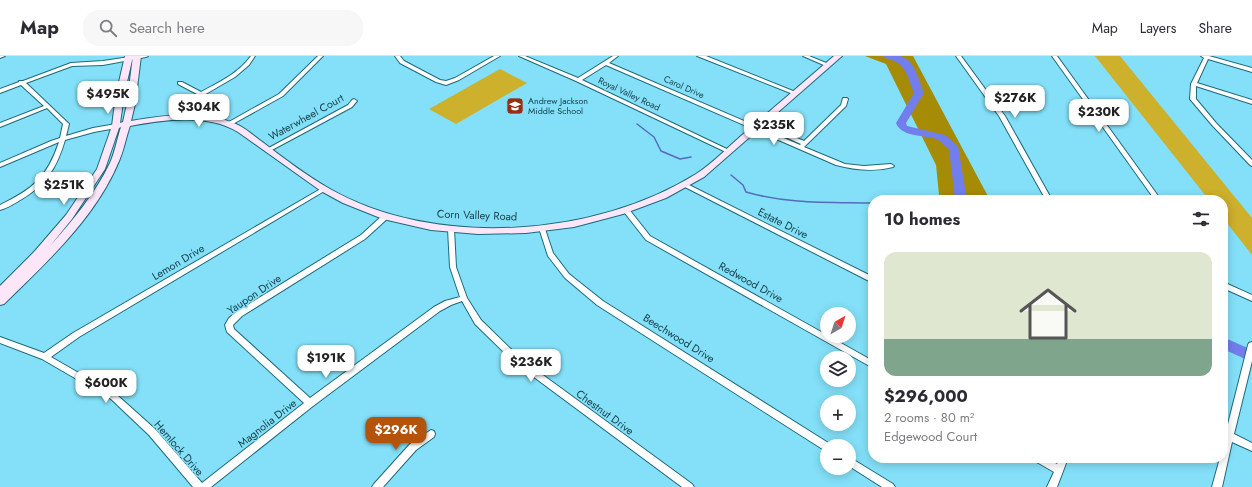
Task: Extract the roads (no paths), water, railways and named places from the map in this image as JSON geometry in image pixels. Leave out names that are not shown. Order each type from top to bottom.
[{"type":"main road","name":"Corn Valley Road","points":[[116,126],[176,118],[209,119],[229,124],[324,189],[345,200],[385,217],[451,229],[502,230],[542,228],[589,220],[626,210],[657,199],[685,185],[701,174],[838,56]]},
{"type":"main road","points":[[0,301],[36,267],[89,206],[115,162],[127,124],[132,99],[133,57]]},
{"type":"main road","points":[[0,292],[70,217],[101,169],[116,126],[120,95],[133,57]]},
{"type":"main road","points":[[121,140],[136,127],[150,121]]},
{"type":"street","points":[[0,91],[21,82],[71,65],[103,63],[146,56]]},
{"type":"street","points":[[176,118],[190,100],[238,74],[248,64],[253,56]]},
{"type":"street","points":[[229,124],[281,95],[321,56]]},
{"type":"street","points":[[397,56],[402,62],[438,81],[446,83],[457,79],[498,56]]},
{"type":"street","name":"Royal Valley Road","points":[[521,56],[578,80],[728,151]]},
{"type":"street","points":[[578,80],[616,56]]},
{"type":"street","points":[[700,56],[794,93]]},
{"type":"street","points":[[805,56],[828,65]]},
{"type":"street","points":[[958,56],[1002,116],[1046,195]]},
{"type":"street","points":[[1054,56],[1154,195]]},
{"type":"street","points":[[1252,70],[1205,56],[1194,84],[1193,99],[1198,107],[1252,164]]},
{"type":"street","name":"Carol Drive","points":[[606,63],[757,126],[838,164],[872,169],[891,166]]},
{"type":"street","points":[[0,208],[23,197],[42,182],[54,162],[63,138],[66,124],[21,82]]},
{"type":"street","points":[[180,83],[201,94]]},
{"type":"street","points":[[1194,84],[1252,102]]},
{"type":"street","points":[[802,146],[844,105],[845,99]]},
{"type":"street","name":"Waterwheel Court","points":[[268,150],[350,106],[354,101]]},
{"type":"street","points":[[0,125],[48,106]]},
{"type":"street","name":"Corn Valley Road","points":[[0,165],[63,138],[116,126]]},
{"type":"street","name":"Estate Drive","points":[[685,185],[868,277]]},
{"type":"street","name":"Lemon Drive","points":[[45,357],[76,335],[324,189]]},
{"type":"street","name":"Redwood Drive","points":[[626,210],[648,238],[868,362]]},
{"type":"street","name":"Yaupon Drive","points":[[310,403],[230,330],[229,325],[239,314],[363,237],[385,217]]},
{"type":"street","name":"Beechwood Drive","points":[[542,228],[550,254],[574,284],[600,303],[820,443]]},
{"type":"street","name":"Chestnut Drive","points":[[451,229],[453,267],[464,298],[478,322],[518,361],[689,487]]},
{"type":"street","points":[[1228,287],[1252,298]]},
{"type":"street","name":"Magnolia Drive","points":[[204,487],[310,403],[437,309],[448,303],[464,298]]},
{"type":"street","name":"Hemlock Drive","points":[[0,340],[45,357],[114,397],[152,432],[199,487]]},
{"type":"street","points":[[1228,440],[1252,345]]},
{"type":"street","points":[[380,486],[413,448],[431,434]]},
{"type":"street","points":[[1229,436],[1252,447]]},
{"type":"street","points":[[1047,463],[1059,470]]},
{"type":"street","points":[[1052,487],[1062,463]]},
{"type":"street","points":[[1217,487],[1223,463]]},
{"type":"street","points":[[856,465],[890,487]]},
{"type":"waterway","points":[[888,56],[902,60],[906,64],[912,74],[919,93],[901,123],[903,128],[941,137],[954,148],[960,195]]},
{"type":"waterway","points":[[637,124],[654,137],[661,151],[680,159],[691,157]]},
{"type":"waterway","points":[[731,175],[743,185],[746,192],[761,196],[809,202],[868,203]]},
{"type":"waterway","points":[[1228,345],[1252,356]]},
{"type":"place","name":"Andrew Jackson Middle School","points":[[515,106]]}]
